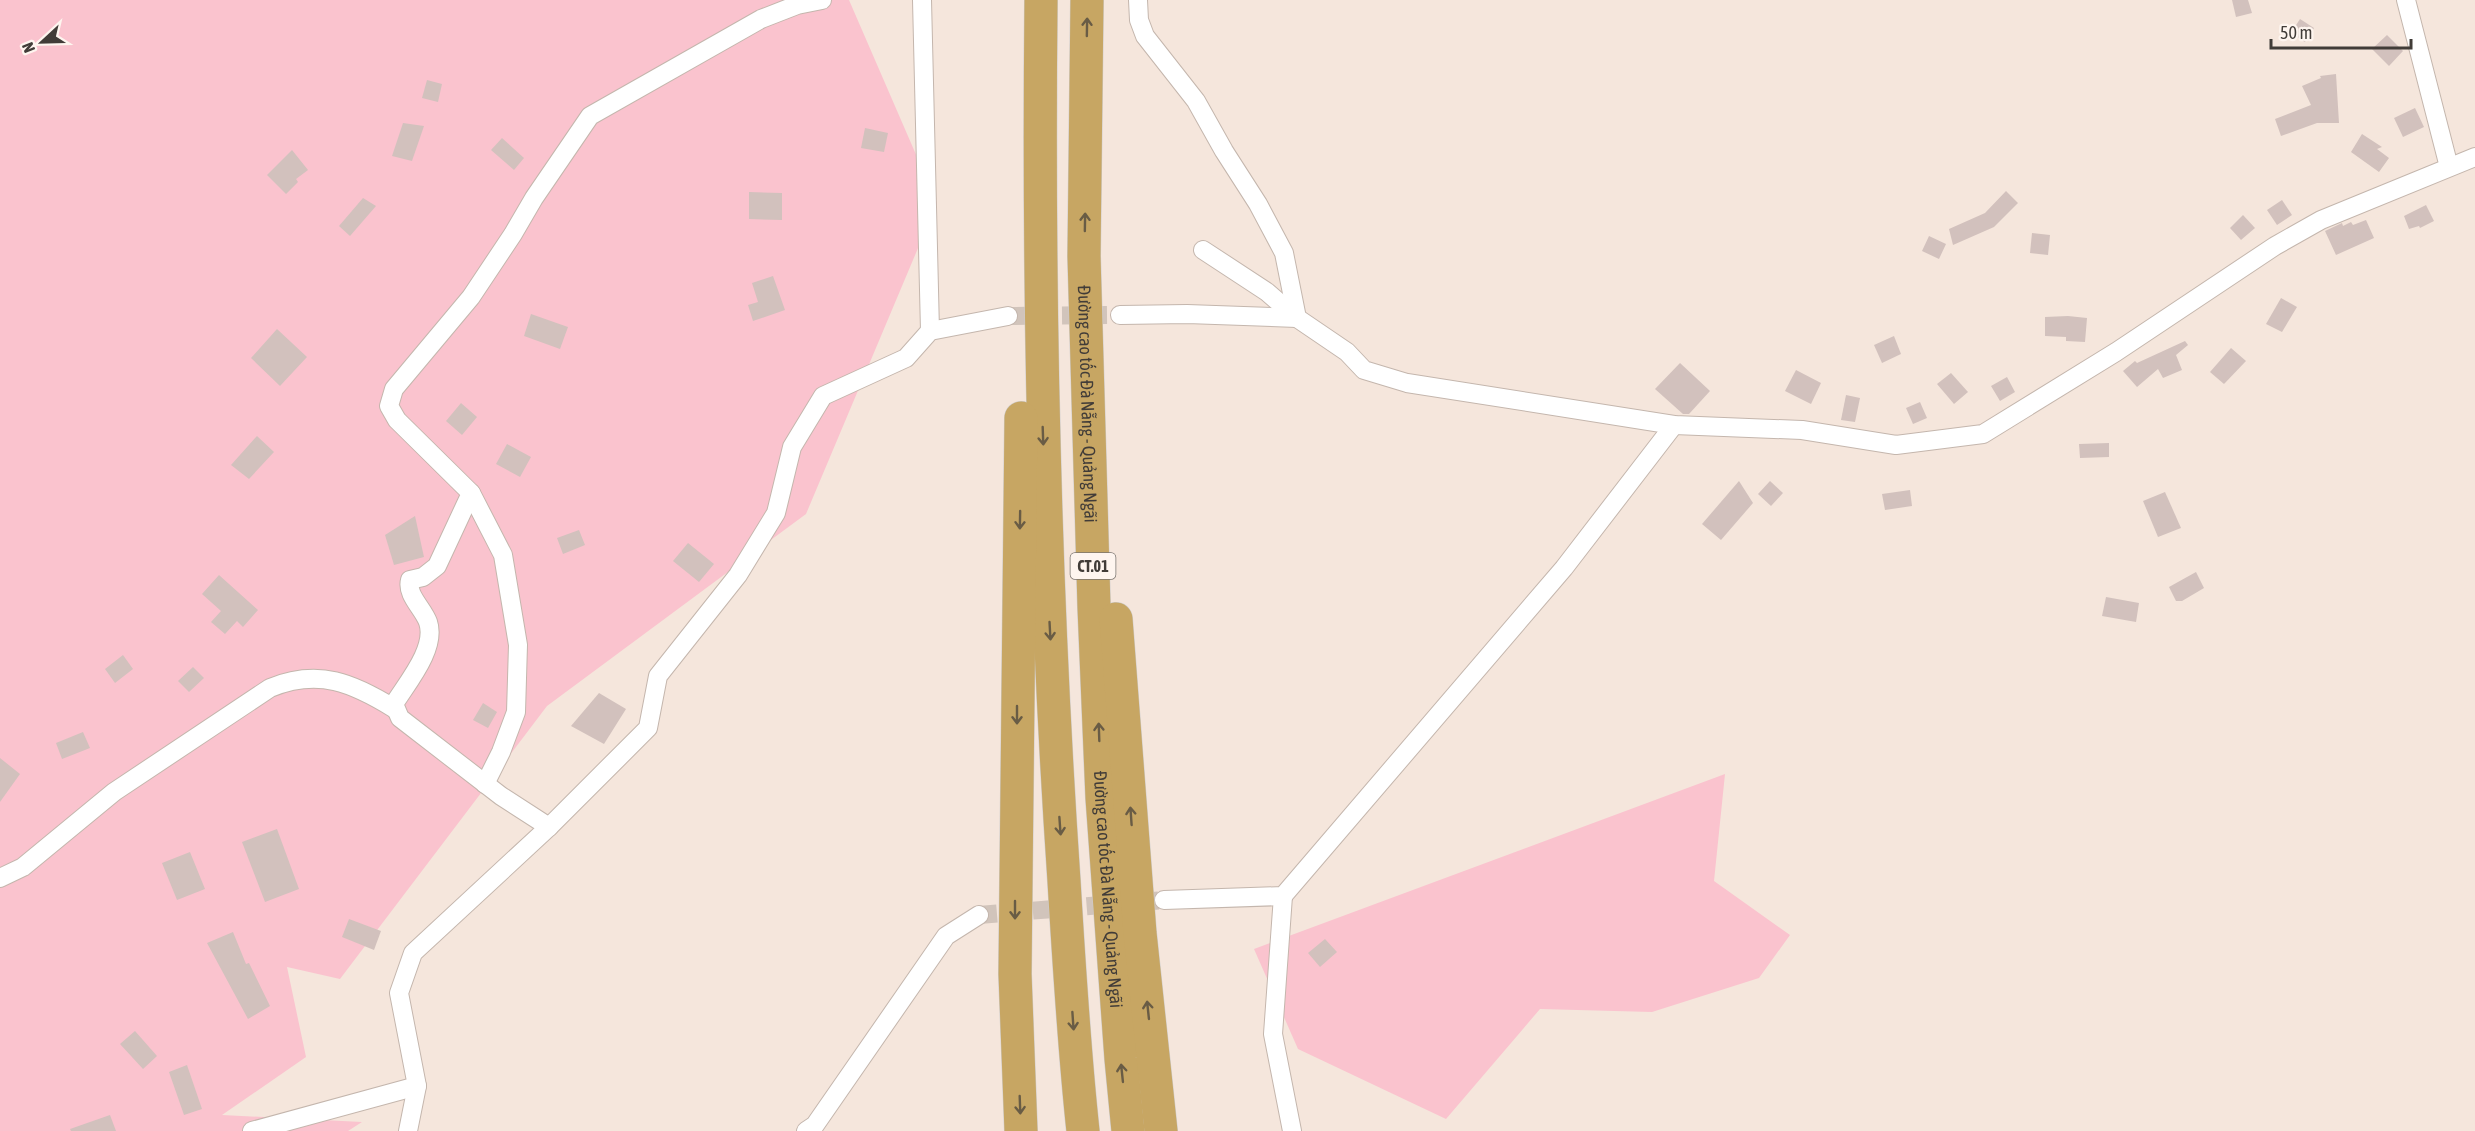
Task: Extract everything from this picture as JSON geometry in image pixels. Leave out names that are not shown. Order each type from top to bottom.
[{"type":"highway","points":[[1021,1131],[1015,974],[1023,271],[1039,0]]},
{"type":"highway","name":"CT.01","points":[[1039,0],[1039,222],[1047,562],[1058,802],[1075,1054],[1083,1131]]},
{"type":"highway","name":"Đường cao tốc Đà Nẵng - Quảng Ngãi","points":[[1087,0],[1084,256],[1102,798],[1128,1131]]},
{"type":"highway","points":[[1084,256],[1140,933],[1161,1131]]},
{"type":"street","points":[[485,784],[508,736],[516,712],[518,645],[502,555],[471,493],[397,420],[389,406],[394,389],[471,297],[590,116],[761,19],[822,0]]},
{"type":"street","points":[[922,0],[930,331]]},
{"type":"street","points":[[1138,0],[1139,20],[1145,36],[1196,101],[1258,204],[1284,253],[1297,318]]},
{"type":"street","points":[[2406,0],[2450,167]]},
{"type":"street","points":[[1203,250],[1267,292],[1297,318],[1347,352],[1364,370],[1407,383],[1674,425],[1802,430],[1896,445],[1983,434],[2116,352],[2275,246],[2321,220],[2475,157]]},
{"type":"street","points":[[1120,315],[1187,314],[1297,318]]},
{"type":"street","points":[[408,1131],[417,1086],[399,993],[413,953],[549,827],[648,728],[658,676],[738,575],[777,513],[792,447],[823,396],[906,358],[930,331],[1008,316]]},
{"type":"street","points":[[1292,1131],[1273,1034],[1282,896],[1564,568],[1674,425]]},
{"type":"street","points":[[471,493],[437,566],[423,577],[410,580],[408,586],[429,625],[427,645],[425,655],[394,704],[395,709],[400,718],[485,784],[549,827]]},
{"type":"street","points":[[0,878],[23,867],[114,792],[270,687],[298,679],[330,680],[364,691],[395,709]]},
{"type":"street","points":[[1164,900],[1282,896]]},
{"type":"street","points":[[806,1131],[815,1125],[946,936],[979,915]]},
{"type":"street","points":[[252,1131],[417,1086]]},
{"type":"shaded area","points":[[0,0],[849,0],[937,203],[806,514],[547,706],[340,979],[287,967],[306,1057],[222,1115],[362,1122],[348,1131],[0,1131]]},
{"type":"shaded area","points":[[1725,774],[1714,881],[1790,935],[1759,978],[1652,1012],[1540,1009],[1446,1119],[1298,1049],[1254,949]]},
{"type":"building","points":[[2232,0],[2248,0],[2252,13],[2236,17]]},
{"type":"building","points":[[2300,19],[2314,28],[2305,42],[2291,33]]},
{"type":"building","points":[[2387,35],[2403,51],[2389,66],[2372,49]]},
{"type":"building","points":[[2336,74],[2339,123],[2317,123],[2281,136],[2275,119],[2311,105],[2302,86],[2321,78],[2320,76]]},
{"type":"building","points":[[427,80],[442,84],[438,102],[422,98]]},
{"type":"building","points":[[2415,108],[2424,127],[2403,137],[2394,118]]},
{"type":"building","points":[[403,123],[424,126],[412,161],[392,156]]},
{"type":"building","points":[[865,128],[888,133],[884,152],[861,148]]},
{"type":"building","points":[[2362,134],[2382,147],[2377,149],[2389,158],[2379,172],[2351,152]]},
{"type":"building","points":[[502,138],[524,158],[514,170],[491,150]]},
{"type":"building","points":[[292,150],[308,170],[296,179],[298,182],[286,194],[267,175]]},
{"type":"building","points":[[2006,191],[2018,203],[1994,227],[1953,245],[1949,229],[1985,213]]},
{"type":"building","points":[[749,192],[782,193],[782,220],[749,219]]},
{"type":"building","points":[[363,198],[376,206],[350,236],[339,226]]},
{"type":"building","points":[[2282,200],[2292,215],[2277,225],[2267,210]]},
{"type":"building","points":[[2426,205],[2434,221],[2420,228],[2419,226],[2409,229],[2404,216]]},
{"type":"building","points":[[2243,215],[2255,228],[2241,240],[2230,228]]},
{"type":"building","points":[[2366,220],[2374,238],[2336,255],[2325,231],[2342,223],[2343,226],[2351,222],[2353,225]]},
{"type":"building","points":[[2032,233],[2050,235],[2048,255],[2030,253]]},
{"type":"building","points":[[1929,236],[1946,244],[1939,259],[1922,251]]},
{"type":"building","points":[[773,276],[785,310],[753,321],[748,305],[758,302],[752,283]]},
{"type":"building","points":[[2281,298],[2297,307],[2282,332],[2266,324]]},
{"type":"building","points":[[531,314],[568,327],[560,349],[524,336]]},
{"type":"building","points":[[2045,317],[2087,318],[2085,342],[2066,341],[2066,337],[2045,336]]},
{"type":"building","points":[[277,329],[307,357],[280,386],[251,358]]},
{"type":"building","points":[[1894,336],[1901,354],[1882,363],[1874,345]]},
{"type":"building","points":[[2185,341],[2188,345],[2176,355],[2182,370],[2163,378],[2158,369],[2137,387],[2123,371],[2135,361],[2137,363]]},
{"type":"building","points":[[2231,348],[2246,361],[2224,384],[2210,372]]},
{"type":"building","points":[[1680,363],[1710,391],[1689,414],[1683,414],[1655,389]]},
{"type":"building","points":[[1796,370],[1821,383],[1811,404],[1785,391]]},
{"type":"building","points":[[1951,373],[1968,392],[1954,404],[1937,384]]},
{"type":"building","points":[[2007,377],[2015,392],[2000,401],[1991,386]]},
{"type":"building","points":[[1846,395],[1860,398],[1855,422],[1841,420]]},
{"type":"building","points":[[1920,402],[1927,418],[1913,424],[1906,408]]},
{"type":"building","points":[[461,403],[477,417],[462,435],[446,421]]},
{"type":"building","points":[[257,436],[274,452],[249,479],[231,465]]},
{"type":"building","points":[[2109,443],[2109,457],[2080,458],[2079,444]]},
{"type":"building","points":[[507,444],[531,457],[520,477],[496,464]]},
{"type":"building","points":[[1739,481],[1753,503],[1721,540],[1702,524]]},
{"type":"building","points":[[1770,481],[1783,493],[1771,506],[1758,494]]},
{"type":"building","points":[[1910,490],[1912,506],[1885,510],[1882,494]]},
{"type":"building","points":[[2165,492],[2181,528],[2158,537],[2143,501]]},
{"type":"building","points":[[415,516],[424,557],[394,565],[385,535]]},
{"type":"building","points":[[579,530],[585,545],[563,554],[557,538]]},
{"type":"building","points":[[688,543],[714,564],[699,582],[673,561]]},
{"type":"building","points":[[2196,572],[2204,588],[2182,601],[2176,601],[2169,587]]},
{"type":"building","points":[[219,575],[258,610],[243,627],[237,621],[225,634],[211,622],[221,611],[202,594]]},
{"type":"building","points":[[2106,597],[2139,603],[2136,622],[2102,616]]},
{"type":"building","points":[[123,655],[133,669],[115,683],[105,669]]},
{"type":"building","points":[[193,667],[204,678],[189,692],[178,681]]},
{"type":"building","points":[[599,693],[626,709],[604,744],[571,726]]},
{"type":"building","points":[[483,703],[497,712],[488,728],[473,720]]},
{"type":"building","points":[[83,732],[90,748],[62,759],[56,743]]},
{"type":"building","points":[[0,758],[20,774],[0,802]]},
{"type":"building","points":[[277,829],[299,889],[265,902],[242,842]]},
{"type":"building","points":[[190,852],[205,889],[177,900],[162,863]]},
{"type":"building","points":[[349,919],[381,931],[374,950],[342,937]]},
{"type":"building","points":[[233,932],[246,964],[249,963],[270,1006],[248,1019],[207,943]]},
{"type":"building","points":[[1325,939],[1337,952],[1320,967],[1308,953]]},
{"type":"building","points":[[135,1031],[157,1056],[143,1069],[120,1044]]},
{"type":"building","points":[[187,1065],[202,1109],[184,1115],[169,1072]]},
{"type":"building","points":[[110,1115],[116,1131],[71,1131],[70,1129]]},
{"type":"tunnel","points":[[1008,316],[1120,315]]},
{"type":"tunnel","points":[[979,915],[1164,900]]}]
